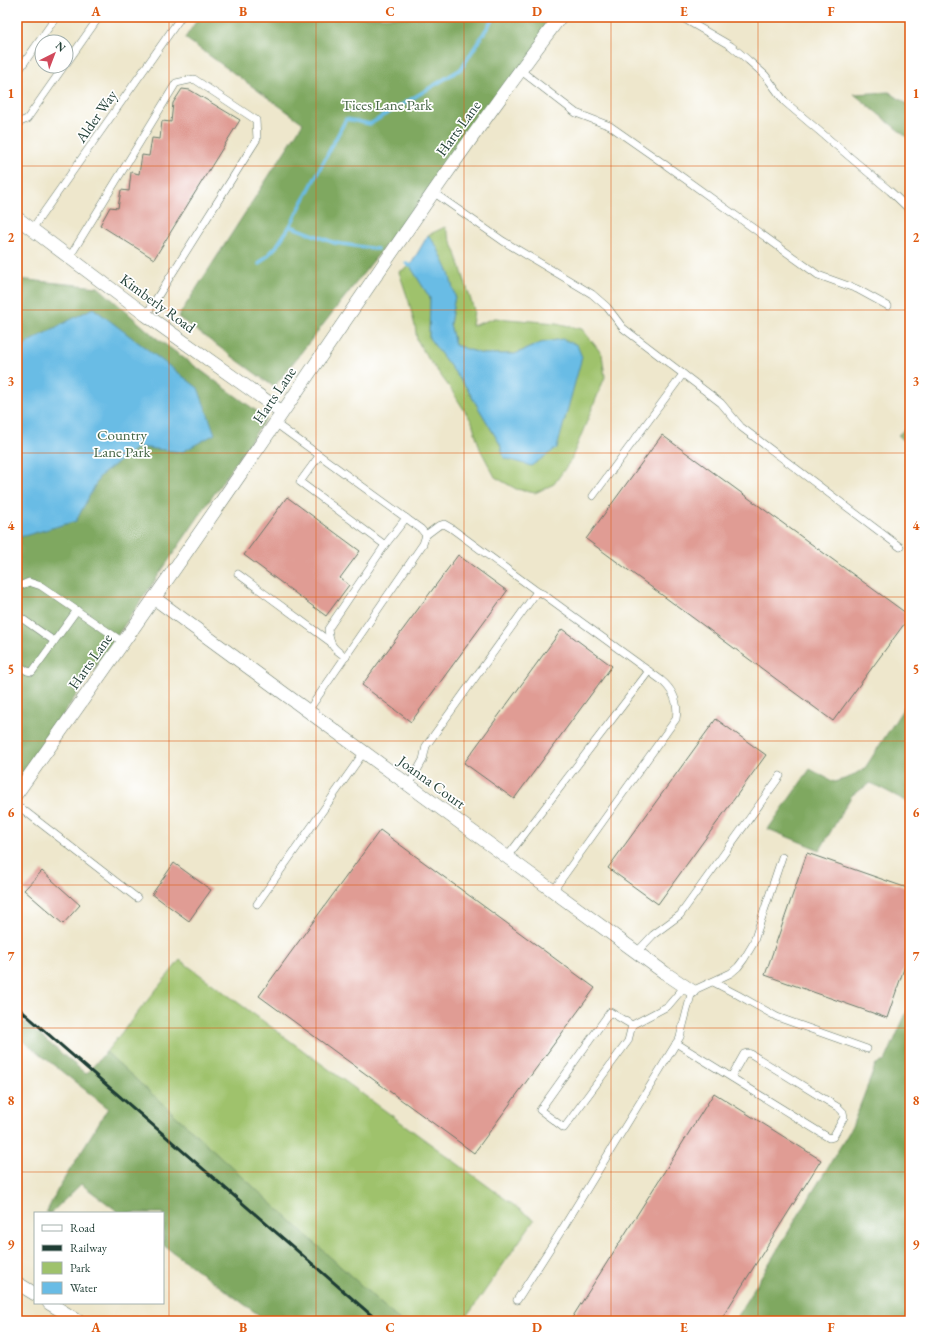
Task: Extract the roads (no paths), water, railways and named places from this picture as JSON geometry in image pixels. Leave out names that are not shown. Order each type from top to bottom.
[{"type":"street","name":"Harts Lane","points":[[17,793],[154,598],[433,192],[520,70],[560,17]]},
{"type":"street","name":"Kimberly Road","points":[[17,218],[146,315],[282,412]]},
{"type":"street","name":"Joanna Court","points":[[154,598],[553,891],[688,988]]},
{"type":"street","points":[[17,1283],[34,1293]]},
{"type":"street","points":[[51,1304],[78,1321]]},
{"type":"lane","points":[[17,73],[56,17]]},
{"type":"lane","points":[[74,52],[99,17]]},
{"type":"lane","name":"Alder Way","points":[[32,229],[181,17]]},
{"type":"lane","points":[[681,17],[730,46],[748,60],[765,75],[785,102],[910,210]]},
{"type":"lane","points":[[520,70],[576,113],[610,126],[818,275],[857,289],[888,306]]},
{"type":"lane","points":[[17,121],[20,122],[27,119],[59,74]]},
{"type":"lane","points":[[69,258],[176,83],[194,79],[256,120],[257,139],[146,315]]},
{"type":"lane","points":[[433,192],[503,242],[592,294],[607,307],[623,328],[721,403],[741,427],[900,547]]},
{"type":"lane","points":[[593,496],[683,374]]},
{"type":"lane","points":[[275,423],[421,529],[426,535]]},
{"type":"lane","points":[[320,456],[300,482],[386,545]]},
{"type":"lane","points":[[329,641],[328,628],[406,518]]},
{"type":"lane","points":[[308,711],[424,544],[426,535],[444,524],[649,671],[665,683],[674,696],[678,706],[676,719],[553,891]]},
{"type":"lane","points":[[238,574],[329,641],[334,649],[346,657]]},
{"type":"lane","points":[[17,587],[29,582],[41,586],[123,642]]},
{"type":"lane","points":[[409,785],[423,760],[426,746],[533,595],[538,592]]},
{"type":"lane","points":[[17,664],[27,672],[32,672],[77,610]]},
{"type":"lane","points":[[17,615],[54,641]]},
{"type":"lane","points":[[507,857],[649,671]]},
{"type":"lane","points":[[257,904],[364,752]]},
{"type":"lane","points":[[637,952],[653,935],[680,915],[780,776]]},
{"type":"lane","points":[[17,805],[137,898]]},
{"type":"lane","points":[[632,1025],[610,1012],[540,1110],[564,1128],[628,1041],[632,1025],[668,1006],[688,988],[713,982],[738,967],[753,944],[782,857]]},
{"type":"lane","points":[[713,982],[738,994],[777,1018],[867,1049]]},
{"type":"lane","points":[[517,1300],[680,1037],[688,988]]},
{"type":"lane","points":[[676,1043],[829,1138],[833,1137],[844,1117],[843,1112],[839,1108],[751,1054],[744,1054],[731,1077]]},
{"type":"water","points":[[428,235],[437,247],[449,273],[455,296],[450,324],[455,345],[482,354],[515,354],[541,343],[562,339],[577,345],[582,357],[557,448],[531,466],[504,458],[500,444],[466,387],[429,338],[430,298],[410,266]]},
{"type":"water","points":[[93,308],[198,388],[215,434],[182,452],[138,447],[100,476],[76,521],[17,538],[17,356],[28,342]]},
{"type":"waterway","points":[[377,249],[335,243],[290,226],[346,119],[370,124],[461,69],[494,17]]},
{"type":"waterway","points":[[259,264],[276,247],[290,226]]},
{"type":"waterway","points":[[406,263],[410,266]]},
{"type":"railway","points":[[17,1007],[378,1321]]},
{"type":"park label","name":"Tices Lane Park","points":[[387,104]]},
{"type":"park label","name":"Country Lane Park","points":[[122,442]]}]
